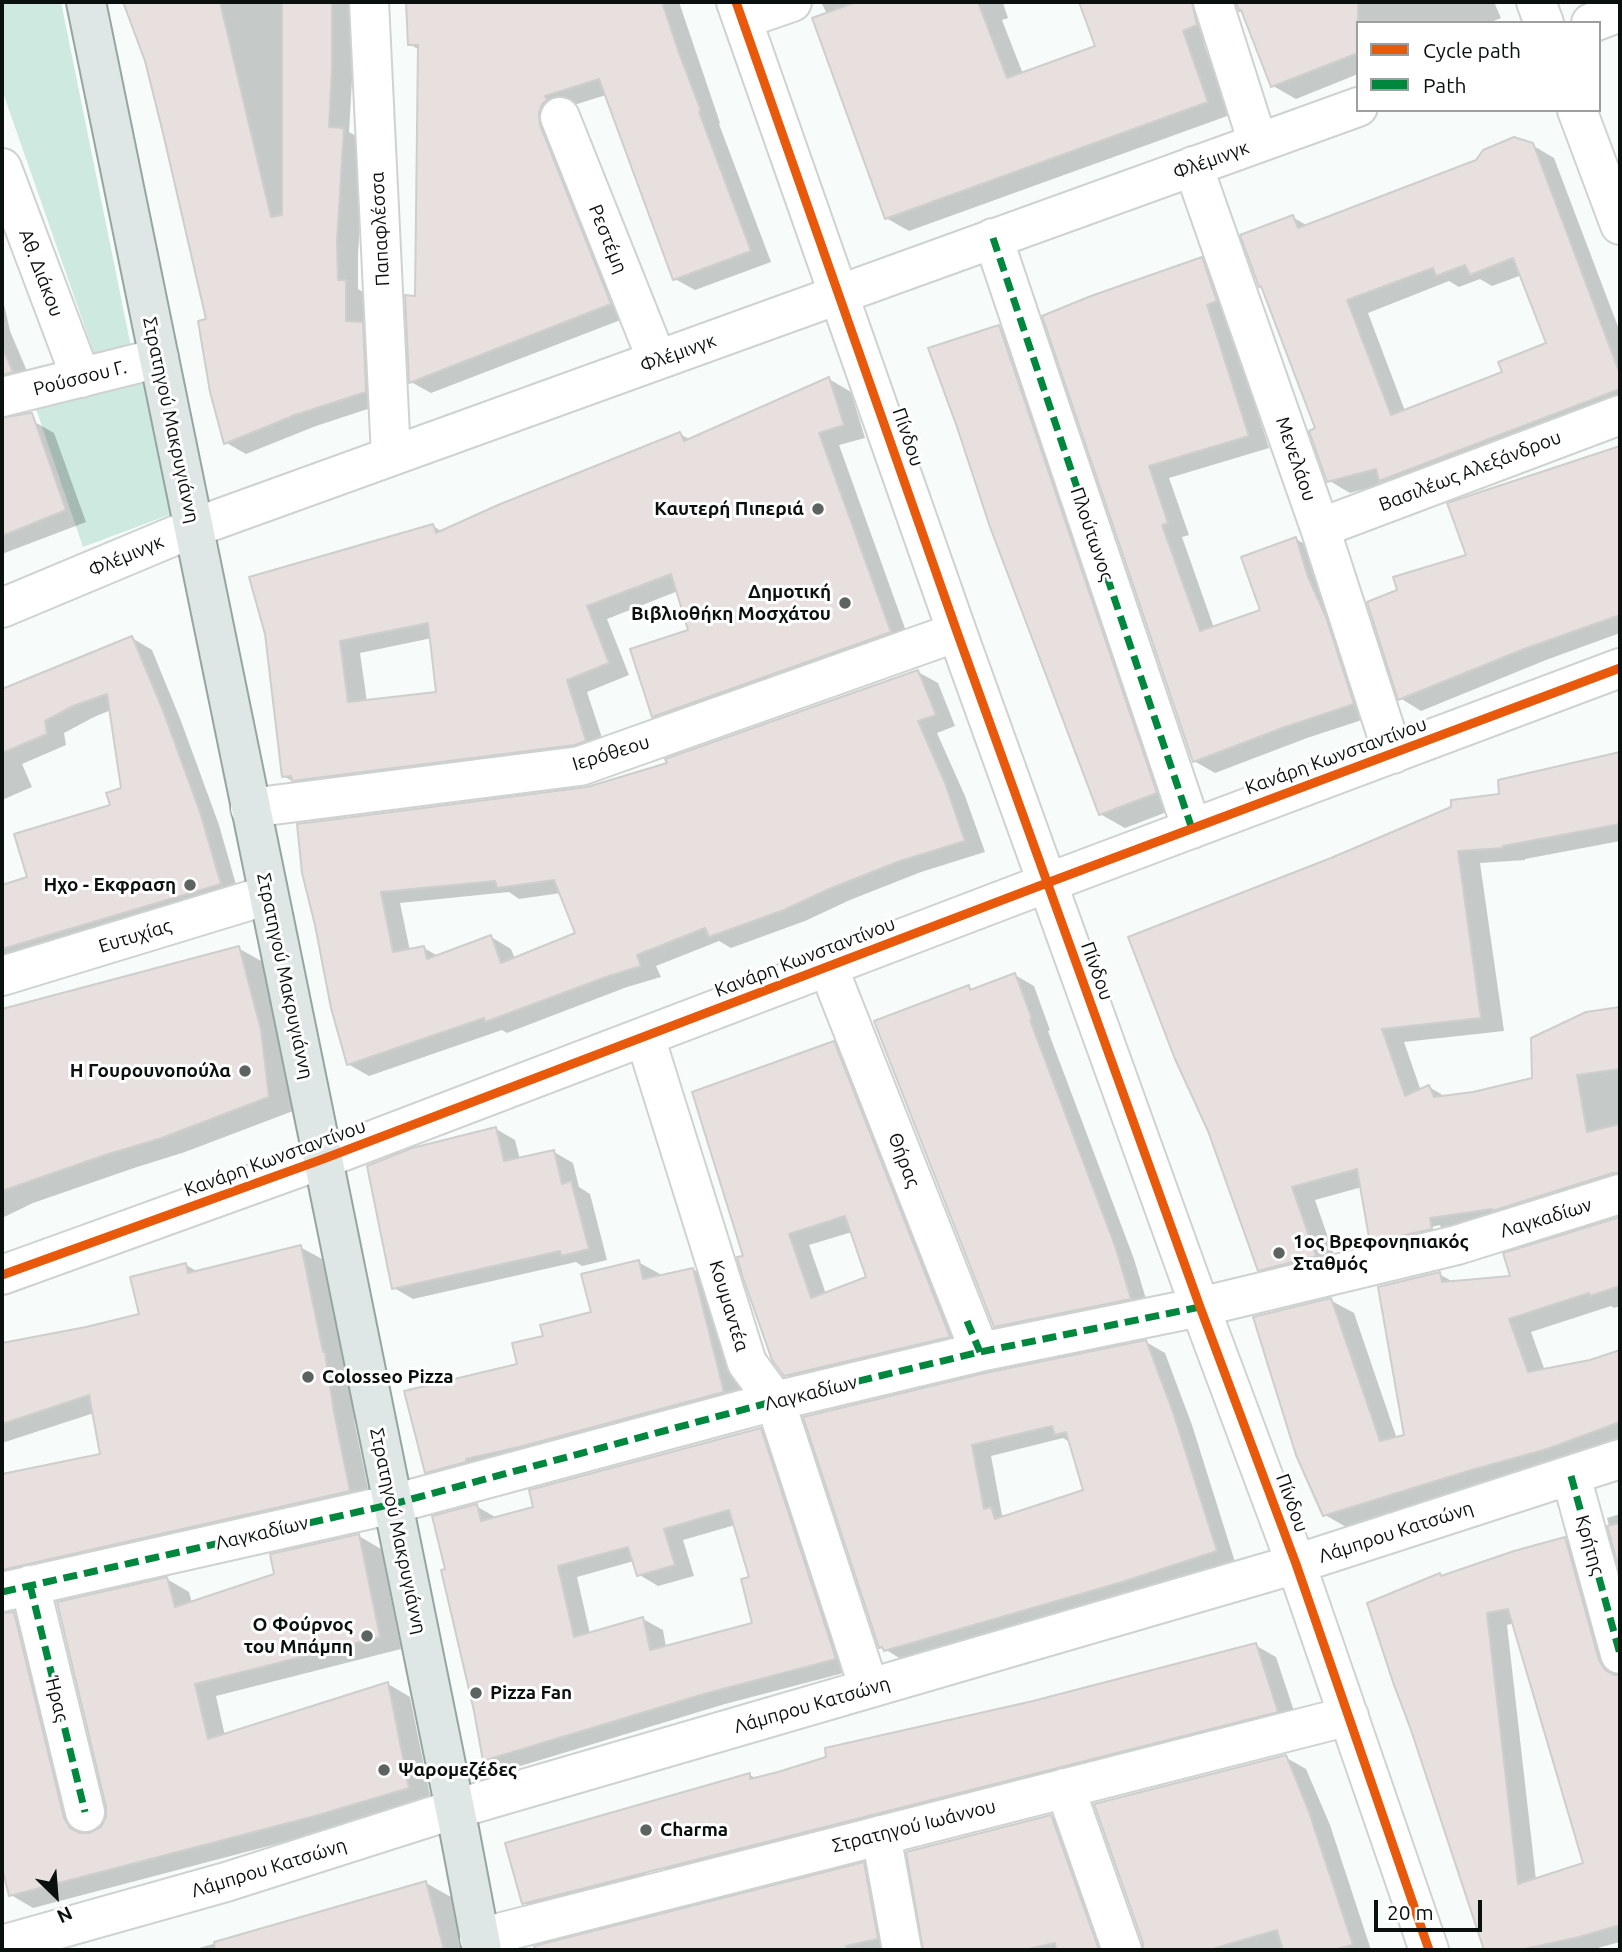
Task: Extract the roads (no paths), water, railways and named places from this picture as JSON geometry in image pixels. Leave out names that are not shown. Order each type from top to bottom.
[{"type":"main road","name":"Στρατηγού Μακρυγιάννη","points":[[86,2],[481,1944]]},
{"type":"street","name":"Παπαφλέσσα","points":[[369,2],[391,456]]},
{"type":"street","points":[[740,10],[792,2]]},
{"type":"street","points":[[1213,2],[1258,143]]},
{"type":"street","points":[[1536,2],[1543,21]]},
{"type":"street","name":"Πίνδου","points":[[740,10],[957,632],[1200,1307],[1296,1564],[1429,1950]]},
{"type":"street","points":[[1596,21],[1620,12]]},
{"type":"street","name":"Φλέμινγκ","points":[[2,608],[193,528],[1356,108]]},
{"type":"street","points":[[1578,112],[1620,225]]},
{"type":"street","name":"Ρεστέμη","points":[[559,117],[657,360]]},
{"type":"street","name":"Μενελάου","points":[[1193,166],[1320,528],[1393,754]]},
{"type":"street","name":"Αθ. Διάκου","points":[[2,168],[81,377]]},
{"type":"street","name":"Πλούτωνος","points":[[993,239],[1192,829]]},
{"type":"street","name":"Ρούσσου Γ.","points":[[2,397],[159,358]]},
{"type":"street","name":"Βασιλέως Αλεξάνδρου","points":[[1320,528],[1620,415]]},
{"type":"street","name":"Ιερόθεου","points":[[250,808],[580,766],[957,632]]},
{"type":"street","name":"Κανάρη Κωνσταντίνου","points":[[2,1275],[323,1159],[1620,668]]},
{"type":"street","name":"Ευτυχίας","points":[[2,976],[268,895]]},
{"type":"street","name":"Θήρας","points":[[828,967],[973,1336]]},
{"type":"street","name":"Κουμαντέα","points":[[645,1037],[747,1363],[775,1401],[869,1688]]},
{"type":"street","name":"Λαγκαδίων","points":[[16,1589],[393,1504],[775,1401],[973,1336],[1200,1307],[1457,1245],[1620,1194]]},
{"type":"street","name":"Λάμπρου Κατσώνη","points":[[2,1945],[226,1882],[455,1809],[1296,1564],[1620,1460]]},
{"type":"street","name":"Κρήτης","points":[[1571,1476],[1620,1654]]},
{"type":"street","name":"Ήρας","points":[[16,1589],[85,1812]]},
{"type":"street","name":"Στρατηγού Ιωάννου","points":[[481,1944],[881,1835],[1349,1716]]},
{"type":"street","points":[[1065,1788],[1122,1950]]},
{"type":"street","points":[[881,1835],[902,1950]]},
{"type":"place","name":"Καυτερή Πιπεριά","points":[[818,509]]},
{"type":"place","name":"Δημοτική Βιβλιοθήκη Μοσχάτου","points":[[845,603]]},
{"type":"place","name":"Ηχο - Εκφραση","points":[[190,885]]},
{"type":"place","name":"Η Γουρουνοπούλα","points":[[245,1071]]},
{"type":"place","name":"1ος Βρεφονηπιακός Σταθμός","points":[[1279,1253]]},
{"type":"place","name":"Colosseo Pizza","points":[[308,1377]]},
{"type":"place","name":"Ο Φούρνος του Μπάμπη","points":[[367,1636]]},
{"type":"place","name":"Pizza Fan","points":[[476,1693]]},
{"type":"place","name":"Ψαρομεζέδες","points":[[384,1770]]},
{"type":"place","name":"Charma","points":[[646,1830]]}]
